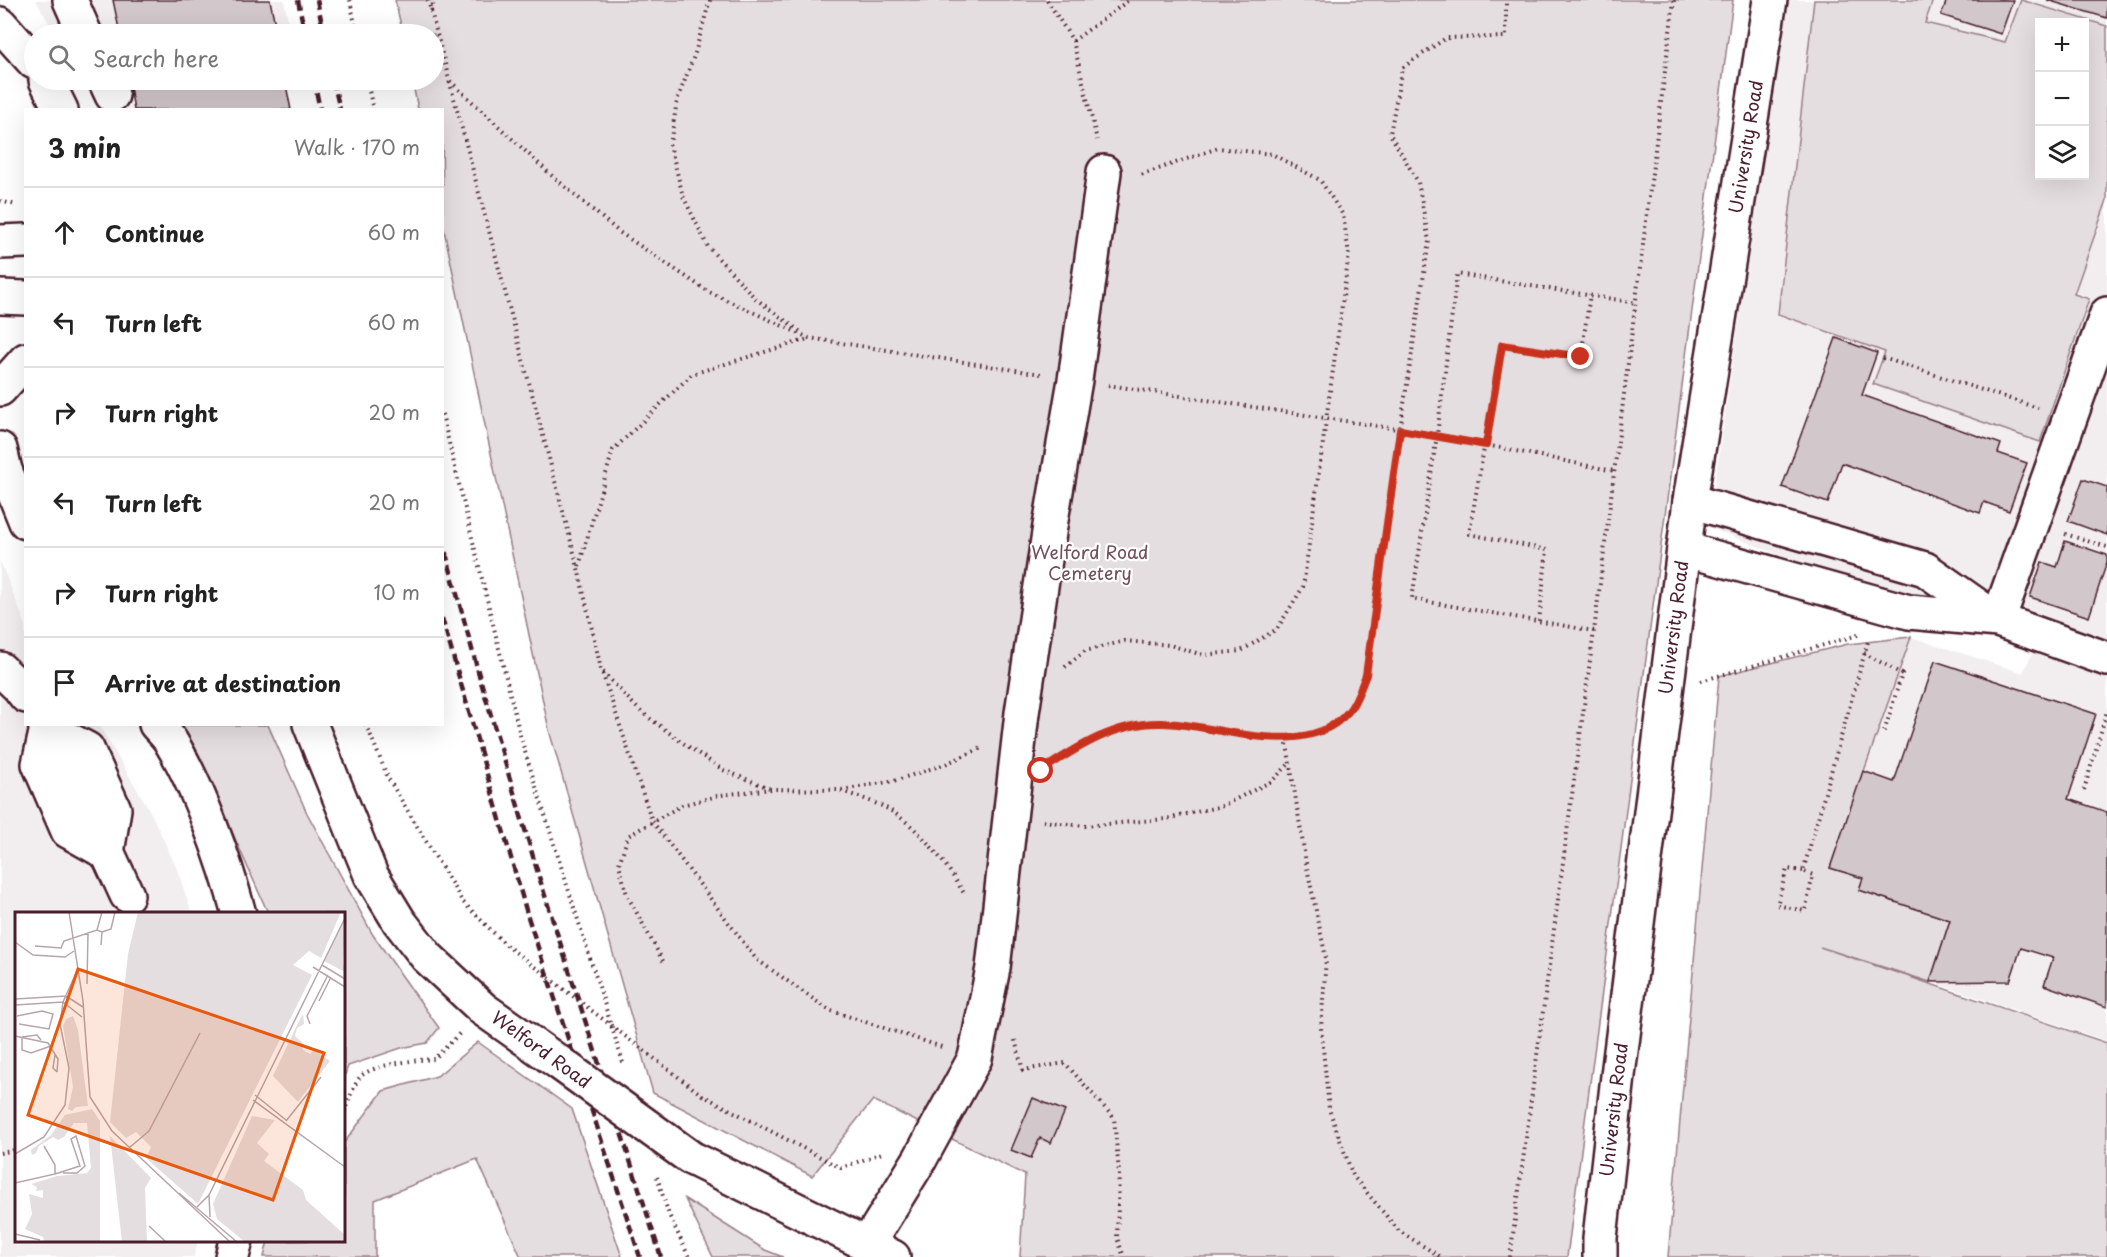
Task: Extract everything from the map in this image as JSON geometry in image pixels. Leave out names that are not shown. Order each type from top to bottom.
[{"type":"main road","points":[[70,0],[81,24]]},
{"type":"main road","name":"University Road","points":[[1600,1257],[1600,1238],[1619,1067],[1690,501],[1770,0]]},
{"type":"main road","points":[[0,24],[24,51]]},
{"type":"main road","points":[[50,90],[60,108]]},
{"type":"main road","points":[[880,1251],[920,1159],[975,1058],[993,968],[1022,713],[1075,380],[1104,172]]},
{"type":"main road","points":[[0,242],[24,241]]},
{"type":"main road","points":[[0,297],[24,298]]},
{"type":"main road","points":[[1998,620],[2107,314]]},
{"type":"main road","points":[[0,389],[24,362]]},
{"type":"main road","points":[[0,449],[5,470],[24,517]]},
{"type":"main road","points":[[1690,501],[1925,569],[1998,620]]},
{"type":"main road","points":[[1684,549],[1909,612],[1998,620],[2107,659]]},
{"type":"main road","points":[[0,669],[24,693]]},
{"type":"main road","points":[[46,726],[65,760],[127,895]]},
{"type":"main road","points":[[158,726],[170,740],[194,789],[217,846],[237,912]]},
{"type":"main road","name":"Welford Road","points":[[311,726],[355,838],[382,894],[399,921],[427,957],[483,1009],[691,1158],[880,1251]]},
{"type":"main road","points":[[232,1257],[236,1242]]},
{"type":"path","points":[[350,0],[355,24]]},
{"type":"path","points":[[428,0],[434,24]]},
{"type":"path","points":[[431,13],[434,0]]},
{"type":"path","points":[[1047,0],[1073,41],[1104,172],[1135,177],[1218,148],[1272,154],[1320,180],[1343,215],[1349,254],[1303,587],[1277,629],[1241,651],[1203,656],[1170,645],[1125,641],[1085,651],[1059,672]]},
{"type":"path","points":[[1073,41],[1129,0]]},
{"type":"path","points":[[1050,764],[1077,746],[1121,729],[1162,723],[1242,736],[1287,738],[1326,731],[1349,712],[1366,675],[1428,242],[1418,182],[1390,134],[1402,68],[1446,38],[1506,37],[1506,0]]},
{"type":"path","points":[[1510,1257],[1637,303],[1674,0]]},
{"type":"path","points":[[711,1],[695,53],[676,101],[670,145],[683,196],[708,247],[756,299],[809,338]]},
{"type":"path","points":[[444,60],[578,568],[601,669],[652,821],[756,959],[829,1010],[975,1058]]},
{"type":"path","points":[[450,81],[550,174],[619,232],[709,292],[809,338],[1437,435],[1614,471]]},
{"type":"path","points":[[369,90],[373,108]]},
{"type":"path","points":[[1594,631],[1412,599],[1437,435],[1457,274],[1637,303]]},
{"type":"path","points":[[1539,621],[1547,550],[1469,534],[1502,345],[1581,357],[1590,294]]},
{"type":"path","points":[[578,568],[613,450],[692,374],[809,338]]},
{"type":"path","points":[[1883,358],[2070,419]]},
{"type":"path","points":[[444,422],[521,739],[626,1072]]},
{"type":"path","points":[[2033,524],[2107,547]]},
{"type":"path","points":[[1803,871],[1870,631]]},
{"type":"path","points":[[1666,691],[1860,634]]},
{"type":"path","points":[[1864,653],[1902,674],[1884,732]]},
{"type":"path","points":[[601,669],[640,711],[683,743],[723,770],[771,789]]},
{"type":"path","points":[[2084,790],[2107,711]]},
{"type":"path","points":[[663,961],[627,895],[619,864],[628,836],[682,805],[721,795],[771,789],[841,790],[894,781],[945,765],[985,747],[1022,713]]},
{"type":"path","points":[[367,726],[388,778],[462,901],[506,945],[702,1095],[841,1168],[903,1145],[920,1159]]},
{"type":"path","points":[[1287,738],[1306,863],[1326,958],[1321,1028],[1329,1108],[1353,1176],[1399,1231],[1441,1257]]},
{"type":"path","points":[[1010,817],[1085,826],[1166,819],[1222,806],[1272,781],[1290,762]]},
{"type":"path","points":[[841,790],[886,808],[921,835],[950,869],[968,899]]},
{"type":"path","points":[[1786,869],[1803,871],[1813,875],[1805,911],[1777,904],[1786,869]]},
{"type":"path","points":[[345,1110],[360,1077],[381,1067],[434,1059],[483,1009]]},
{"type":"path","points":[[1013,1036],[1023,1070],[1065,1064],[1114,1118],[1119,1173],[1117,1238],[1125,1257]]},
{"type":"path","points":[[0,1153],[15,1150]]},
{"type":"path","points":[[656,1171],[669,1215],[689,1257]]},
{"type":"shaded area","points":[[36,0],[284,0],[289,24],[49,24]]},
{"type":"shaded area","points":[[1787,0],[2107,0],[2107,1041],[1721,911],[1821,722],[1848,644],[1911,637],[2023,673],[2032,654],[1708,527]]},
{"type":"shaded area","points":[[0,561],[24,621],[24,726],[100,726],[150,811],[175,864],[192,912],[15,912],[15,1242],[198,1242],[194,1257],[0,1257]]},
{"type":"green space","name":"Welford Road Cemetery","points":[[395,0],[1733,0],[1567,1257],[1020,1257],[1025,1175],[873,1100],[812,1176],[653,1093],[549,730],[444,230],[444,108],[418,108],[414,90],[444,90],[444,24],[401,24]]},
{"type":"green space","points":[[1814,0],[1933,0],[1925,23],[2005,42],[2021,0],[2081,18],[2035,18],[2035,180],[2089,180],[2089,21],[2107,26],[2107,200],[2074,294],[2089,299],[2040,442],[1873,384],[1885,352],[1778,314]]},
{"type":"green space","points":[[1911,637],[1830,868],[1863,878],[1859,890],[1950,920],[1930,982],[1820,947],[2107,1043],[2107,1257],[1668,1257],[1719,676],[1848,644]]},
{"type":"green space","points":[[177,726],[268,726],[307,813],[373,935],[439,1028],[427,1043],[401,1048],[348,1066],[345,1075],[345,912],[268,912],[221,807]]},
{"type":"green space","points":[[478,1042],[572,1109],[622,1257],[521,1257],[477,1159],[375,1200],[375,1257],[264,1257],[268,1242],[345,1242],[345,1142],[383,1091],[437,1076]]},
{"type":"green space","points":[[685,1199],[765,1250],[783,1257],[713,1257]]},
{"type":"building","points":[[113,0],[270,0],[275,24],[118,24]]},
{"type":"building","points":[[1947,0],[2013,0],[2001,34],[1941,15]]},
{"type":"building","points":[[2047,0],[2107,0],[2107,18]]},
{"type":"building","points":[[131,90],[287,90],[291,108],[134,108]]},
{"type":"building","points":[[1836,338],[1877,353],[1862,395],[2001,444],[1998,453],[2027,463],[2009,511],[1984,502],[1980,513],[1842,463],[1828,503],[1782,487]]},
{"type":"building","points":[[2083,479],[2107,487],[2107,535],[2068,521]]},
{"type":"building","points":[[2065,541],[2107,555],[2107,562],[2089,617],[2030,597],[2042,562],[2057,567]]},
{"type":"building","points":[[1935,661],[2096,714],[2068,799],[2107,812],[2107,1007],[2044,985],[2053,958],[2021,948],[2010,981],[1930,982],[1950,920],[1859,890],[1863,878],[1830,868],[1863,771],[1894,782]]},
{"type":"building","points":[[1033,1098],[1065,1111],[1051,1143],[1040,1138],[1031,1158],[1011,1150]]},
{"type":"railway","points":[[298,0],[303,24]]},
{"type":"railway","points":[[317,0],[322,24]]},
{"type":"railway","points":[[316,90],[320,108]]},
{"type":"railway","points":[[335,90],[340,108]]},
{"type":"railway","points":[[444,546],[479,675],[540,880],[661,1257]]},
{"type":"railway","points":[[444,625],[528,917],[640,1257]]},
{"type":"route","points":[[1041,771],[1077,746],[1121,729],[1162,723],[1242,736],[1287,738],[1326,731],[1349,712],[1366,675],[1400,430],[1486,445],[1502,345],[1581,357]]}]
